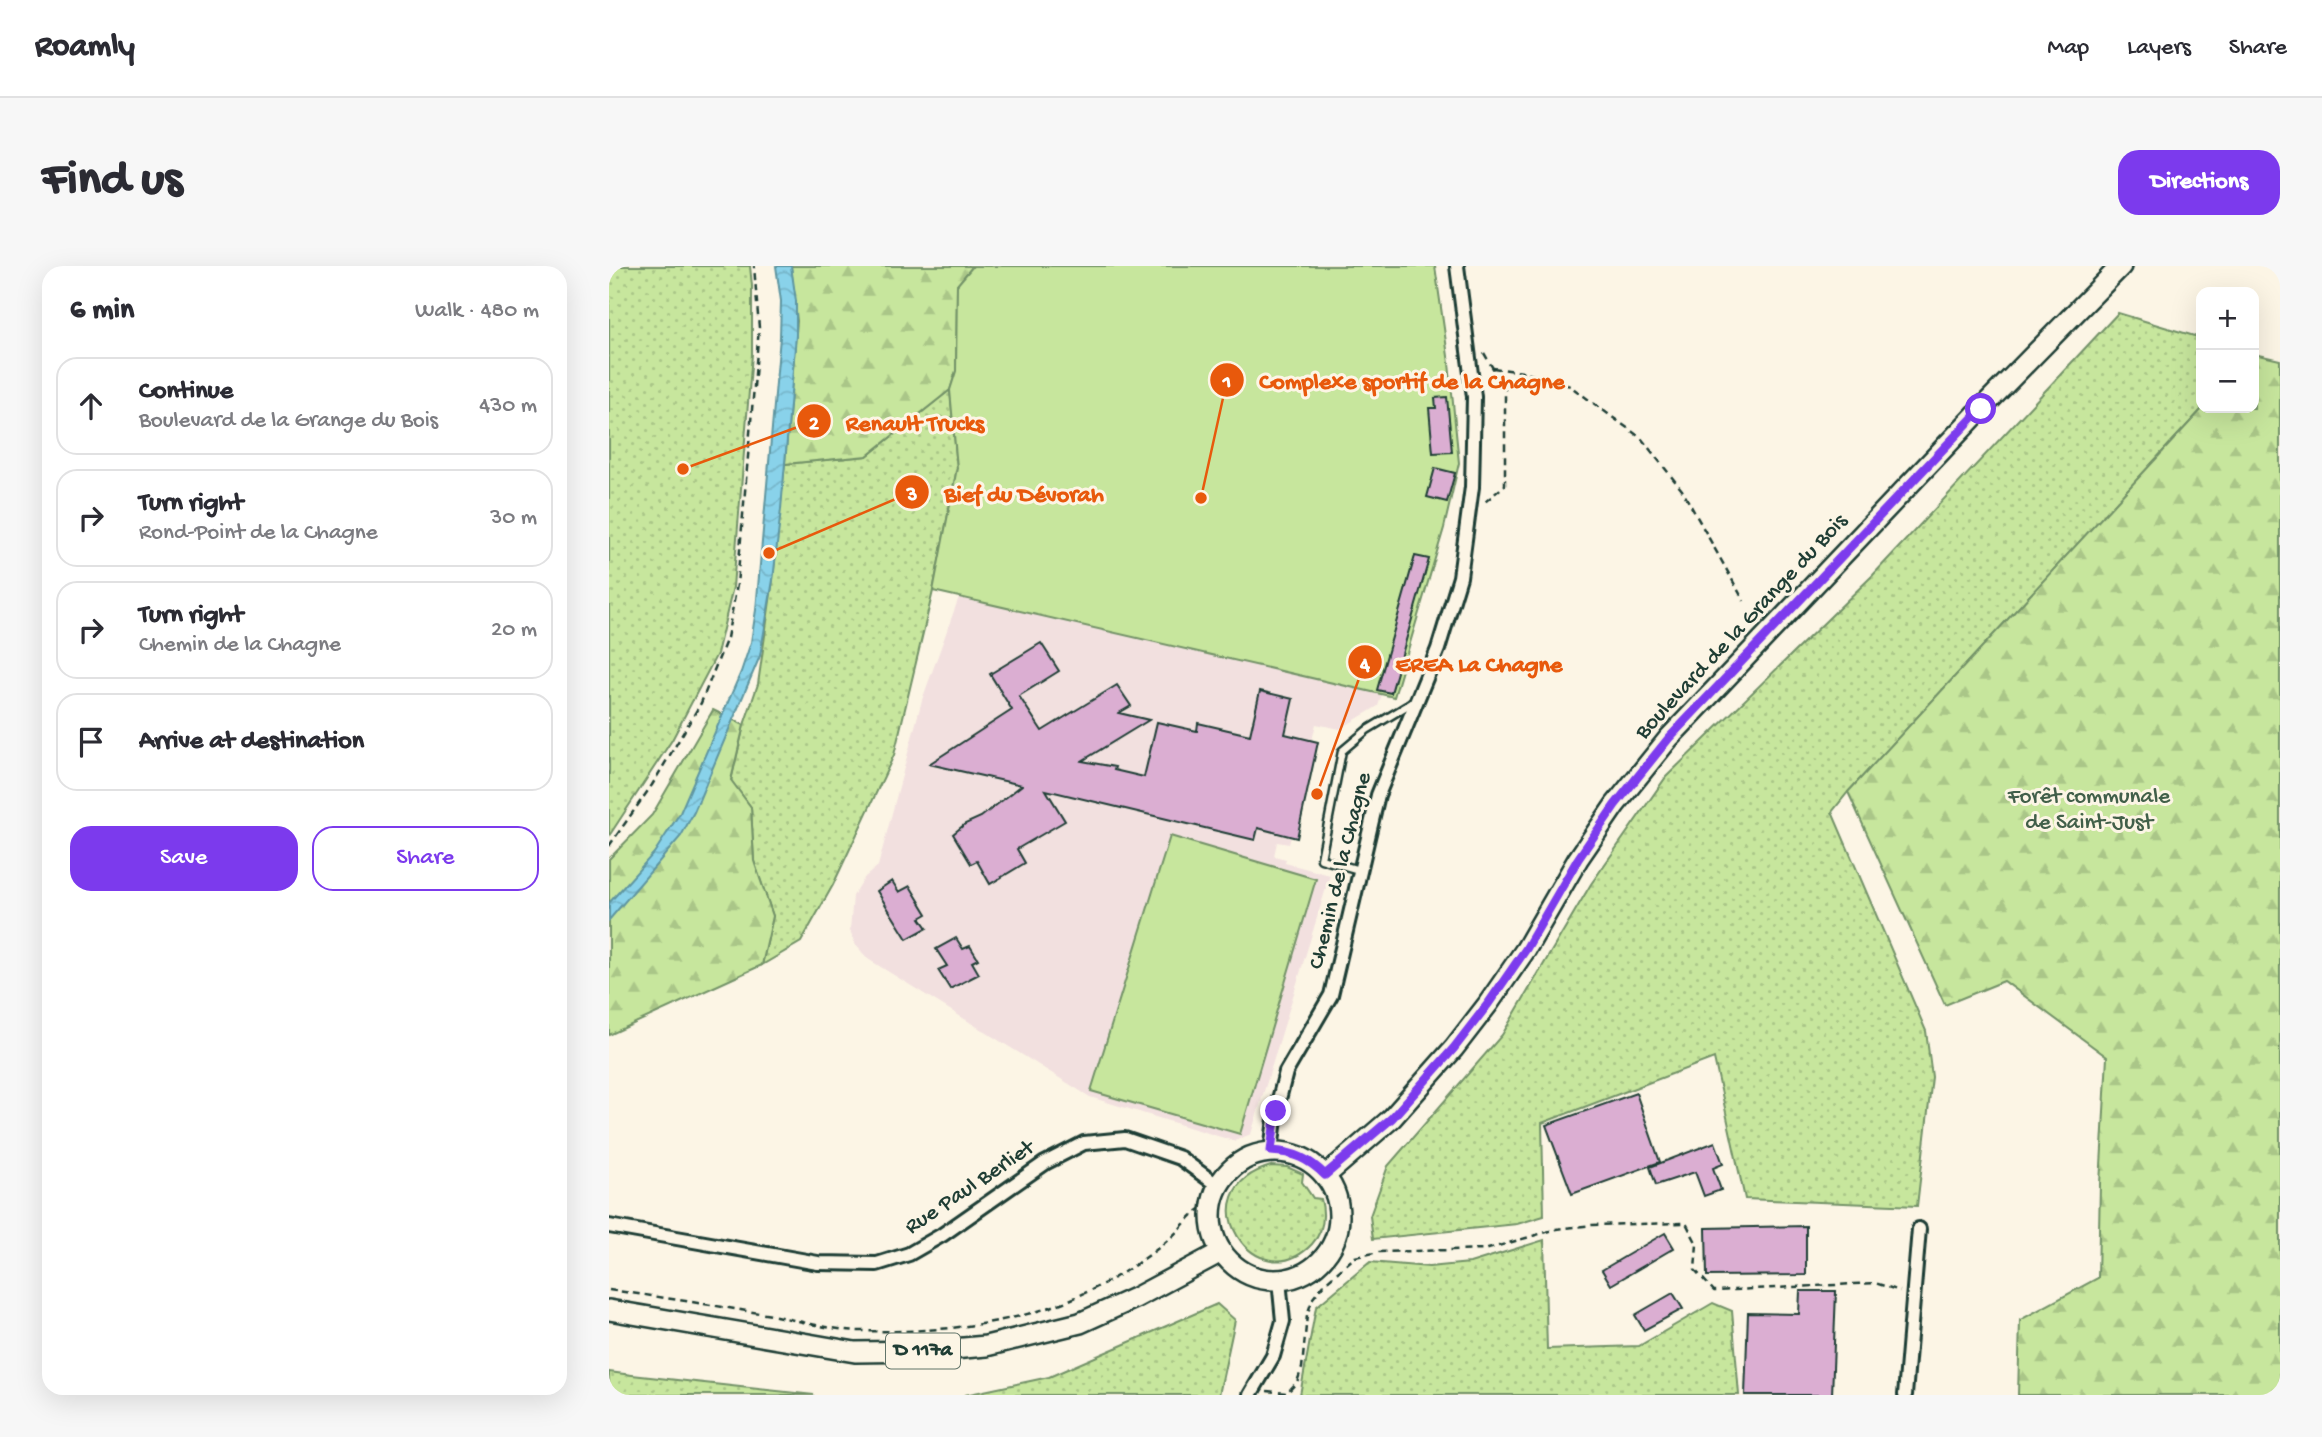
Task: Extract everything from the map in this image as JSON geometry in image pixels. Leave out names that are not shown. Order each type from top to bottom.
[{"type":"main road","name":"Boulevard de la Grange du Bois","points":[[1325,1175],[1392,1118],[1454,1048],[1526,949],[1578,859],[1615,805],[1669,738],[1981,409],[2121,266]]},
{"type":"main road","points":[[1271,1151],[1287,1152],[1314,1164],[1325,1175],[1336,1196],[1339,1219],[1330,1249],[1321,1261],[1308,1271],[1279,1280],[1246,1274],[1232,1265],[1221,1252],[1210,1221],[1214,1194],[1231,1168],[1249,1156],[1271,1151]]},
{"type":"main road","name":"D 117a","points":[[609,1310],[855,1352],[932,1351],[986,1346],[1080,1323],[1135,1298],[1221,1252]]},
{"type":"street","name":"Chemin de la Chagne","points":[[1271,1151],[1276,1111],[1286,1072],[1331,995],[1378,794],[1438,649],[1460,576],[1472,486],[1474,397],[1457,266]]},
{"type":"street","name":"Rue Paul Berliet","points":[[609,1226],[817,1263],[877,1264],[909,1254],[942,1235],[1045,1163],[1084,1143],[1125,1139],[1180,1158],[1214,1194]]},
{"type":"street","points":[[1905,1395],[1919,1229]]},
{"type":"street","points":[[1252,1392],[1273,1356],[1283,1321],[1279,1280]]},
{"type":"lane","points":[[1359,870],[1321,859],[1342,751],[1367,730],[1417,700]]},
{"type":"path","points":[[609,846],[652,785],[701,703],[727,638],[737,585],[759,328],[754,266]]},
{"type":"path","points":[[1464,324],[1505,389],[1505,485],[1468,515]]},
{"type":"path","points":[[1493,368],[1523,372],[1570,386],[1641,438],[1682,490],[1744,601]]},
{"type":"path","points":[[609,1290],[685,1300],[858,1331],[932,1329],[997,1321],[1033,1313],[1075,1298],[1141,1263],[1179,1232],[1195,1210],[1214,1194]]},
{"type":"path","points":[[1252,1392],[1287,1393],[1297,1382],[1302,1368],[1307,1315],[1313,1298],[1325,1283],[1355,1257],[1379,1252],[1488,1249],[1557,1229],[1592,1225],[1686,1223],[1697,1244],[1695,1270],[1714,1291],[1875,1283],[1912,1295]]},
{"type":"shaded area","points":[[959,597],[1382,694],[1378,706],[1340,729],[1316,724],[1312,740],[1318,742],[1289,844],[1277,842],[1274,856],[1286,859],[1285,863],[1330,875],[1251,1134],[1234,1141],[1090,1097],[868,959],[855,944],[850,930],[853,896],[865,877],[878,866],[922,700]]},
{"type":"green space","points":[[609,266],[750,266],[752,354],[733,587],[717,654],[672,740],[609,836]]},
{"type":"green space","points":[[791,266],[973,266],[957,285],[956,371],[950,390],[867,456],[785,464],[797,321]]},
{"type":"green space","points":[[973,266],[1435,266],[1449,363],[1459,463],[1444,528],[1394,697],[933,591],[957,468],[950,390],[956,371],[957,285]]},
{"type":"green space","points":[[2118,313],[2196,336],[2196,413],[2198,413],[1832,812],[1926,1031],[1932,1077],[1917,1206],[1745,1199],[1714,1058],[1542,1123],[1544,1216],[1517,1224],[1373,1239],[1370,1216],[1388,1166],[1502,1035],[1591,884],[1666,777],[1873,575]]},
{"type":"green space","name":"Forêt communale de Saint-Just","points":[[2259,355],[2280,360],[2280,1395],[2018,1395],[2020,1320],[2098,1278],[2107,1057],[2004,981],[1945,1005],[1848,792],[2198,413],[2259,413]]},
{"type":"green space","points":[[950,390],[957,468],[933,591],[894,755],[833,885],[801,942],[762,965],[773,916],[754,861],[751,807],[731,781],[744,725],[758,684],[773,580],[785,464],[867,456]]},
{"type":"green space","points":[[713,710],[744,725],[731,780],[751,807],[754,861],[773,916],[762,965],[609,1035],[609,859],[652,815]]},
{"type":"green space","points":[[1170,836],[1316,879],[1240,1134],[1091,1091]]},
{"type":"green space","points":[[1271,1166],[1287,1167],[1303,1174],[1302,1182],[1313,1198],[1321,1199],[1323,1217],[1319,1234],[1312,1244],[1291,1258],[1270,1260],[1251,1251],[1237,1236],[1230,1217],[1232,1197],[1245,1179]]},
{"type":"green space","points":[[1544,1240],[1547,1349],[1639,1346],[1713,1303],[1732,1311],[1739,1395],[1300,1395],[1316,1307],[1370,1262],[1429,1267],[1470,1263]]},
{"type":"green space","points":[[1217,1304],[1235,1320],[1219,1395],[965,1395],[1049,1377]]},
{"type":"green space","points":[[609,1372],[632,1375],[814,1395],[609,1395]]},
{"type":"water","points":[[776,266],[791,266],[796,301],[796,335],[781,509],[773,580],[760,656],[694,812],[681,836],[609,920],[609,903],[654,853],[680,813],[741,672],[751,642],[780,337],[781,301]]},
{"type":"building","points":[[1447,397],[1452,452],[1433,453],[1429,408],[1436,408],[1435,398]]},
{"type":"building","points":[[1435,468],[1455,473],[1447,502],[1427,497]]},
{"type":"building","points":[[1415,556],[1429,559],[1391,693],[1377,690]]},
{"type":"building","points":[[1041,643],[1059,671],[1019,696],[1042,731],[1117,685],[1131,706],[1119,713],[1149,720],[1082,761],[1115,767],[1114,770],[1144,777],[1157,722],[1197,731],[1198,723],[1250,735],[1260,691],[1293,699],[1285,734],[1318,742],[1297,838],[1258,828],[1255,840],[1046,790],[1065,821],[1017,849],[1025,863],[990,884],[977,861],[971,864],[953,834],[965,824],[981,817],[1022,785],[929,764],[1012,710],[990,674]]},
{"type":"building","points":[[892,881],[899,892],[910,886],[927,914],[920,918],[927,928],[907,939],[877,891]]},
{"type":"building","points":[[956,938],[963,949],[970,946],[978,959],[972,962],[979,974],[950,989],[938,970],[947,966],[936,949]]},
{"type":"building","points":[[1636,1093],[1660,1162],[1572,1194],[1546,1125]]},
{"type":"building","points":[[1715,1142],[1723,1164],[1713,1168],[1721,1190],[1704,1196],[1695,1172],[1656,1185],[1650,1167]]},
{"type":"building","points":[[1806,1226],[1806,1275],[1707,1276],[1706,1228]]},
{"type":"building","points":[[1665,1233],[1674,1248],[1611,1285],[1602,1270]]},
{"type":"building","points":[[1800,1291],[1836,1291],[1832,1395],[1745,1395],[1748,1313],[1799,1314]]},
{"type":"building","points":[[1673,1293],[1683,1309],[1644,1330],[1635,1315]]},
{"type":"place","name":"Renault Trucks","points":[[683,469]]},
{"type":"place","name":"Complexe sportif de la Chagne","points":[[1201,498]]},
{"type":"place","name":"Bief du Dévorah","points":[[769,553]]},
{"type":"place","name":"EREA La Chagne","points":[[1317,794]]},
{"type":"route","points":[[1276,1111],[1271,1151],[1287,1152],[1301,1157],[1314,1164],[1325,1175],[1392,1118],[1454,1048],[1488,1004],[1526,949],[1578,859],[1615,805],[1669,738],[1981,409]]}]
